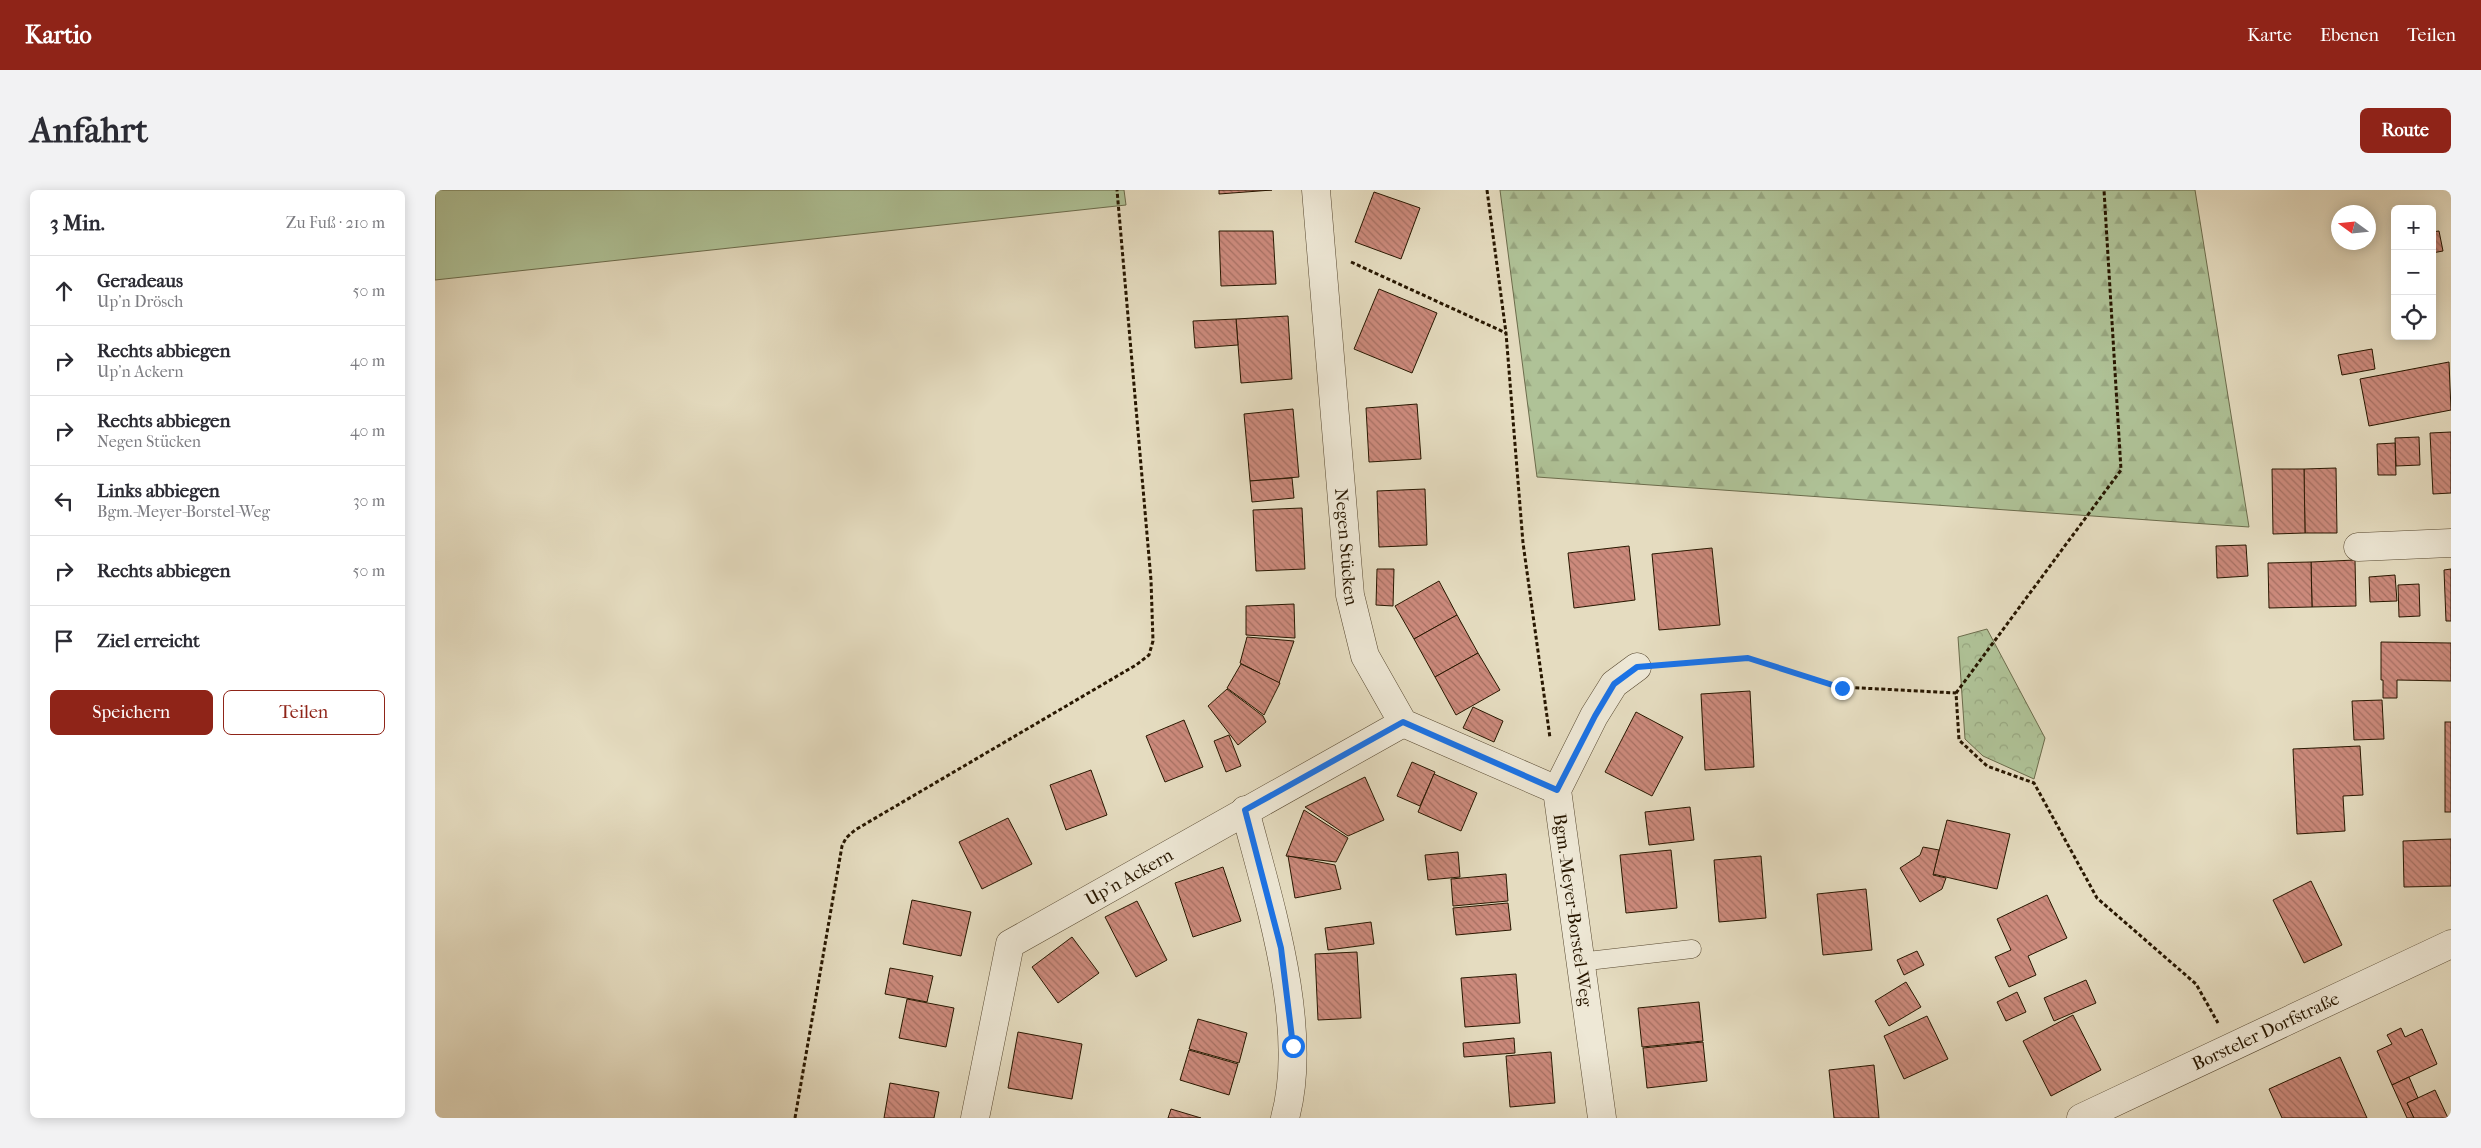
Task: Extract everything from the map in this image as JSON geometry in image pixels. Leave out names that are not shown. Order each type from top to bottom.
[{"type":"street","name":"Negen Stücken","points":[[1316,190],[1350,594],[1365,656],[1403,722]]},
{"type":"street","points":[[2358,547],[2451,543]]},
{"type":"street","name":"Bgm.-Meyer-Borstel-Weg","points":[[1602,1118],[1579,962],[1557,790],[1595,716],[1614,684],[1637,667]]},
{"type":"street","points":[[1403,722],[1557,790]]},
{"type":"street","name":"Up'n Ackern","points":[[975,1118],[1010,944],[1403,722]]},
{"type":"street","points":[[1245,810],[1281,948],[1293,1046],[1289,1104],[1285,1118]]},
{"type":"street","name":"Borsteler Dorfstraße","points":[[2081,1118],[2451,944]]},
{"type":"lane","points":[[1579,962],[1692,949]]},
{"type":"path","points":[[795,1118],[842,846],[846,838],[855,830],[1136,665],[1149,654],[1154,632],[1151,580],[1117,190]]},
{"type":"path","points":[[1487,190],[1506,333],[1523,543],[1550,741]]},
{"type":"path","points":[[2104,190],[2121,470],[1956,693],[1959,740],[1987,766],[2033,783],[2097,898],[2196,984],[2221,1029]]},
{"type":"path","points":[[1321,248],[1506,333]]},
{"type":"path","points":[[1637,667],[1748,658],[1842,688],[1956,693]]},
{"type":"green space","points":[[435,190],[1124,190],[1126,205],[435,280]]},
{"type":"green space","points":[[1500,190],[2195,190],[2249,527],[1537,477]]},
{"type":"green space","points":[[1987,629],[2045,738],[2034,779],[1983,756],[1965,739],[1958,637]]},
{"type":"building","points":[[1219,190],[1272,190],[1219,194]]},
{"type":"building","points":[[1374,192],[1420,208],[1401,259],[1355,242]]},
{"type":"building","points":[[1219,231],[1273,231],[1276,284],[1221,286]]},
{"type":"building","points":[[2436,231],[2439,231],[2443,251],[2436,252],[2436,250]]},
{"type":"building","points":[[1379,289],[1437,313],[1412,373],[1354,349]]},
{"type":"building","points":[[1288,316],[1292,379],[1241,383],[1236,319]]},
{"type":"building","points":[[1236,319],[1238,345],[1195,348],[1193,321]]},
{"type":"building","points":[[2372,349],[2375,369],[2342,375],[2338,355]]},
{"type":"building","points":[[2449,362],[2451,410],[2369,426],[2360,379]]},
{"type":"building","points":[[1417,404],[1421,459],[1369,462],[1366,408]]},
{"type":"building","points":[[1293,409],[1299,477],[1250,481],[1244,414]]},
{"type":"building","points":[[2451,432],[2451,493],[2433,494],[2430,433]]},
{"type":"building","points":[[2419,437],[2420,465],[2396,466],[2395,438]]},
{"type":"building","points":[[2395,443],[2396,475],[2378,475],[2377,444]]},
{"type":"building","points":[[2336,468],[2337,533],[2305,533],[2304,469]]},
{"type":"building","points":[[2272,469],[2304,469],[2305,533],[2273,534]]},
{"type":"building","points":[[1292,478],[1294,498],[1252,502],[1250,481]]},
{"type":"building","points":[[1425,489],[1427,545],[1379,547],[1377,491]]},
{"type":"building","points":[[1302,508],[1305,569],[1256,571],[1253,510]]},
{"type":"building","points":[[2246,545],[2248,576],[2217,578],[2216,546]]},
{"type":"building","points":[[1629,546],[1635,600],[1574,608],[1568,553]]},
{"type":"building","points":[[1712,548],[1720,625],[1659,630],[1652,554]]},
{"type":"building","points":[[2355,560],[2356,606],[2312,607],[2311,562]]},
{"type":"building","points":[[2311,562],[2312,607],[2269,608],[2268,563]]},
{"type":"building","points":[[1377,569],[1394,569],[1393,606],[1376,605]]},
{"type":"building","points":[[2451,569],[2451,621],[2446,621],[2444,570]]},
{"type":"building","points":[[2395,575],[2397,601],[2370,602],[2369,577]]},
{"type":"building","points":[[1439,581],[1457,615],[1414,639],[1395,606]]},
{"type":"building","points":[[2419,584],[2420,616],[2399,617],[2398,585]]},
{"type":"building","points":[[1294,604],[1295,638],[1246,635],[1246,606]]},
{"type":"building","points":[[1457,615],[1478,653],[1435,677],[1414,639]]},
{"type":"building","points":[[1247,637],[1294,641],[1279,683],[1240,663]]},
{"type":"building","points":[[2381,642],[2451,643],[2451,681],[2397,680],[2397,698],[2383,698]]},
{"type":"building","points":[[1478,653],[1500,690],[1456,715],[1435,677]]},
{"type":"building","points":[[1241,664],[1280,683],[1264,715],[1227,688]]},
{"type":"building","points":[[1227,689],[1263,716],[1266,722],[1238,745],[1208,706]]},
{"type":"building","points":[[1750,691],[1754,767],[1705,770],[1701,694]]},
{"type":"building","points":[[2382,700],[2384,739],[2354,740],[2352,701]]},
{"type":"building","points":[[1473,707],[1503,721],[1494,742],[1463,728]]},
{"type":"building","points":[[1636,712],[1683,737],[1652,796],[1605,772]]},
{"type":"building","points":[[1184,720],[1203,767],[1165,782],[1146,736]]},
{"type":"building","points":[[2445,722],[2451,722],[2451,812],[2445,812]]},
{"type":"building","points":[[1229,735],[1241,766],[1226,772],[1214,741]]},
{"type":"building","points":[[2360,746],[2363,795],[2343,796],[2345,831],[2297,834],[2293,749]]},
{"type":"building","points":[[1412,762],[1435,772],[1420,806],[1397,796]]},
{"type":"building","points":[[1091,770],[1107,815],[1066,830],[1050,785]]},
{"type":"building","points":[[1434,774],[1477,793],[1461,831],[1418,812]]},
{"type":"building","points":[[1365,777],[1384,820],[1348,836],[1305,807]]},
{"type":"building","points":[[1690,807],[1694,840],[1649,845],[1645,812]]},
{"type":"building","points":[[1304,810],[1348,838],[1336,862],[1286,856]]},
{"type":"building","points":[[1008,818],[1032,864],[982,889],[959,842]]},
{"type":"building","points":[[1947,820],[2010,834],[1997,889],[1933,874]]},
{"type":"building","points":[[2451,839],[2451,886],[2404,887],[2403,841]]},
{"type":"building","points":[[1923,847],[1939,850],[1933,875],[1946,878],[1942,889],[1920,902],[1900,868],[1920,855]]},
{"type":"building","points":[[1671,850],[1677,908],[1626,913],[1620,855]]},
{"type":"building","points":[[1458,852],[1460,877],[1428,880],[1425,855]]},
{"type":"building","points":[[1288,856],[1335,865],[1341,889],[1295,898]]},
{"type":"building","points":[[1761,856],[1766,918],[1719,922],[1714,860]]},
{"type":"building","points":[[1223,867],[1241,921],[1193,937],[1175,883]]},
{"type":"building","points":[[1506,874],[1508,901],[1453,906],[1451,879]]},
{"type":"building","points":[[2311,881],[2342,945],[2304,963],[2273,900]]},
{"type":"building","points":[[1866,889],[1872,950],[1823,955],[1817,894]]},
{"type":"building","points":[[2047,895],[2067,938],[2028,956],[2036,975],[2009,987],[1995,957],[2011,950],[1997,919]]},
{"type":"building","points":[[912,900],[971,912],[961,956],[903,944]]},
{"type":"building","points":[[1137,901],[1167,960],[1136,977],[1105,917]]},
{"type":"building","points":[[1508,903],[1511,930],[1456,935],[1453,908]]},
{"type":"building","points":[[1371,922],[1374,944],[1328,950],[1325,928]]},
{"type":"building","points":[[1072,937],[1099,973],[1058,1003],[1032,967]]},
{"type":"building","points":[[1917,951],[1924,965],[1904,975],[1897,960]]},
{"type":"building","points":[[1357,952],[1361,1018],[1318,1020],[1315,954]]},
{"type":"building","points":[[890,968],[933,976],[927,1002],[885,994]]},
{"type":"building","points":[[1516,974],[1520,1023],[1465,1027],[1461,978]]},
{"type":"building","points":[[2086,980],[2096,1003],[2054,1021],[2044,998]]},
{"type":"building","points":[[1906,982],[1921,1007],[1889,1026],[1875,1001]]},
{"type":"building","points":[[2017,992],[2026,1012],[2006,1021],[1997,1002]]},
{"type":"building","points":[[907,999],[954,1008],[946,1047],[899,1038]]},
{"type":"building","points":[[1699,1002],[1703,1041],[1642,1047],[1638,1008]]},
{"type":"building","points":[[2073,1015],[2101,1070],[2051,1096],[2023,1041]]},
{"type":"building","points":[[1927,1016],[1948,1059],[1904,1079],[1884,1036]]},
{"type":"building","points":[[1198,1019],[1247,1033],[1239,1063],[1189,1049]]},
{"type":"building","points":[[2401,1028],[2405,1037],[2422,1029],[2437,1064],[2392,1085],[2377,1051],[2392,1044],[2387,1035]]},
{"type":"building","points":[[1018,1032],[1082,1044],[1072,1099],[1008,1088]]},
{"type":"building","points":[[1514,1038],[1515,1053],[1464,1057],[1463,1043]]},
{"type":"building","points":[[1703,1042],[1707,1081],[1647,1088],[1643,1048]]},
{"type":"building","points":[[1189,1050],[1238,1064],[1229,1095],[1180,1080]]},
{"type":"building","points":[[1551,1052],[1555,1103],[1510,1107],[1506,1056]]},
{"type":"building","points":[[2340,1057],[2367,1118],[2282,1118],[2269,1089]]},
{"type":"building","points":[[1874,1065],[1879,1118],[1834,1118],[1829,1070]]},
{"type":"building","points":[[2409,1077],[2418,1098],[2407,1103],[2414,1118],[2407,1118],[2392,1085]]},
{"type":"building","points":[[890,1083],[939,1092],[934,1118],[884,1118]]},
{"type":"building","points":[[2435,1090],[2448,1118],[2414,1118],[2407,1103]]},
{"type":"building","points":[[1171,1109],[1201,1118],[1168,1118]]},
{"type":"route","points":[[1293,1046],[1281,948],[1245,810],[1403,722],[1557,790],[1595,716],[1614,684],[1637,667],[1748,658],[1842,688]]}]
